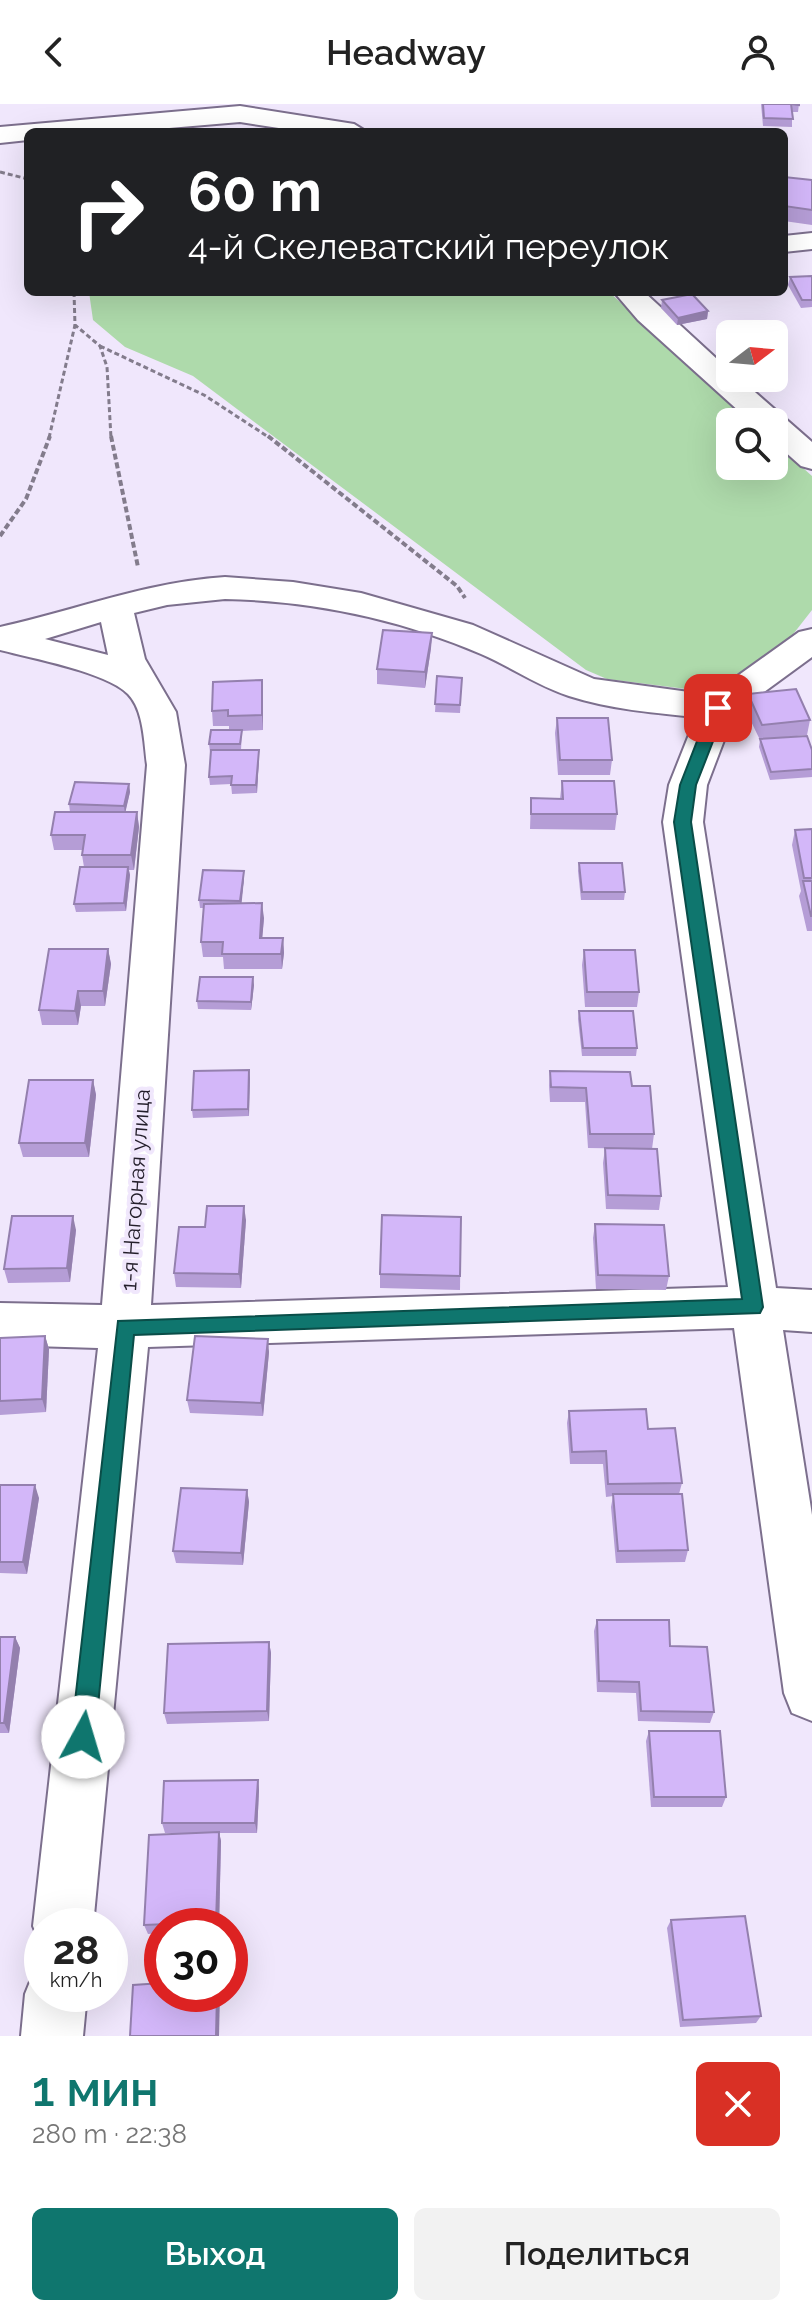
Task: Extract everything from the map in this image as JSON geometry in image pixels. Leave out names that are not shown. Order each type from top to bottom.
[{"type":"street","points":[[80,128],[240,114],[329,128]]},
{"type":"street","points":[[0,135],[24,133]]},
{"type":"street","points":[[788,244],[812,241]]},
{"type":"street","points":[[632,296],[754,408]]},
{"type":"street","points":[[788,438],[812,459]]},
{"type":"street","points":[[0,638],[128,603],[223,588],[306,594],[421,620],[494,646],[582,688],[613,695],[718,708]]},
{"type":"street","name":"1-я Нагорная улица","points":[[65,1908],[125,1327],[166,765],[157,712],[127,659],[128,603]]},
{"type":"street","points":[[0,638],[99,664],[139,684]]},
{"type":"street","points":[[812,640],[718,708],[688,785],[683,822],[812,1693]]},
{"type":"street","points":[[0,1324],[125,1327],[753,1307],[812,1311]]},
{"type":"street","points":[[52,2036],[54,2012]]},
{"type":"path","points":[[0,172],[24,178]]},
{"type":"path","points":[[0,536],[26,499],[49,440],[75,325],[74,296]]},
{"type":"path","points":[[75,325],[100,346],[204,395],[255,426],[457,586],[494,646]]},
{"type":"path","points":[[100,346],[107,367],[111,437],[137,560],[128,603]]},
{"type":"green space","points":[[90,296],[613,296],[736,408],[716,408],[716,480],[788,480],[788,455],[812,476],[812,610],[787,642],[710,692],[607,679],[586,670],[193,376],[125,347],[93,320]]},
{"type":"building","points":[[763,104],[791,104],[793,119],[764,118]]},
{"type":"building","points":[[788,177],[812,180],[812,210],[788,207]]},
{"type":"building","points":[[812,276],[812,300],[802,300],[790,277]]},
{"type":"building","points":[[694,296],[708,311],[678,318],[662,300]]},
{"type":"building","points":[[383,630],[432,633],[425,672],[377,669]]},
{"type":"building","points":[[437,676],[462,678],[460,705],[435,704]]},
{"type":"building","points":[[262,680],[262,715],[228,716],[228,710],[212,711],[213,682]]},
{"type":"building","points":[[796,689],[810,720],[762,725],[748,694]]},
{"type":"building","points":[[557,718],[608,718],[612,760],[560,760]]},
{"type":"building","points":[[211,730],[242,730],[240,744],[209,744]]},
{"type":"building","points":[[807,736],[812,750],[812,769],[771,772],[760,739]]},
{"type":"building","points":[[211,750],[259,750],[256,785],[231,785],[232,776],[209,777]]},
{"type":"building","points":[[562,781],[614,781],[617,814],[531,814],[531,798],[563,799]]},
{"type":"building","points":[[75,782],[129,784],[124,806],[69,804]]},
{"type":"building","points":[[55,812],[137,812],[131,855],[82,855],[85,835],[51,835]]},
{"type":"building","points":[[812,829],[812,878],[804,878],[795,830]]},
{"type":"building","points":[[579,863],[622,863],[625,892],[582,892]]},
{"type":"building","points":[[80,867],[128,867],[124,903],[74,904]]},
{"type":"building","points":[[203,870],[244,871],[240,901],[199,900]]},
{"type":"building","points":[[803,881],[812,881],[812,916],[811,916]]},
{"type":"building","points":[[262,903],[260,938],[283,938],[281,954],[222,954],[223,942],[201,942],[204,904]]},
{"type":"building","points":[[49,949],[108,949],[103,991],[78,991],[75,1011],[39,1010]]},
{"type":"building","points":[[584,950],[635,950],[639,992],[587,992]]},
{"type":"building","points":[[200,977],[253,977],[251,1002],[197,1001]]},
{"type":"building","points":[[579,1011],[633,1011],[637,1048],[583,1048]]},
{"type":"building","points":[[249,1070],[248,1109],[192,1110],[194,1071]]},
{"type":"building","points":[[550,1071],[630,1072],[632,1086],[650,1086],[654,1134],[590,1134],[586,1088],[551,1087]]},
{"type":"building","points":[[29,1080],[93,1080],[85,1143],[19,1143]]},
{"type":"building","points":[[605,1148],[657,1149],[661,1196],[608,1195]]},
{"type":"building","points":[[207,1206],[244,1206],[239,1274],[174,1273],[179,1227],[205,1227]]},
{"type":"building","points":[[382,1215],[461,1217],[460,1276],[380,1274]]},
{"type":"building","points":[[12,1216],[73,1216],[67,1268],[4,1269]]},
{"type":"building","points":[[595,1224],[664,1225],[669,1276],[598,1275]]},
{"type":"building","points":[[45,1336],[42,1399],[0,1401],[0,1338]]},
{"type":"building","points":[[195,1336],[268,1339],[261,1403],[187,1400]]},
{"type":"building","points":[[646,1409],[648,1429],[675,1428],[682,1483],[608,1484],[606,1451],[572,1452],[569,1411]]},
{"type":"building","points":[[0,1485],[35,1485],[23,1562],[0,1562]]},
{"type":"building","points":[[181,1488],[247,1490],[241,1553],[173,1551]]},
{"type":"building","points":[[613,1494],[682,1494],[688,1550],[618,1551]]},
{"type":"building","points":[[597,1620],[669,1620],[670,1646],[707,1647],[714,1712],[641,1711],[639,1682],[599,1681]]},
{"type":"building","points":[[0,1637],[15,1637],[4,1723],[0,1723]]},
{"type":"building","points":[[269,1642],[267,1711],[164,1713],[168,1644]]},
{"type":"building","points":[[649,1731],[720,1731],[726,1797],[654,1797]]},
{"type":"building","points":[[258,1780],[255,1823],[162,1823],[164,1781]]},
{"type":"building","points":[[219,1832],[216,1908],[145,1908],[149,1835]]},
{"type":"building","points":[[745,1916],[761,2016],[683,2020],[671,1920]]},
{"type":"building","points":[[144,1984],[144,2012],[217,2012],[216,2036],[130,2036],[133,1985]]},
{"type":"route","points":[[83,1737],[125,1327],[753,1307],[683,822],[688,785],[718,708]]}]
